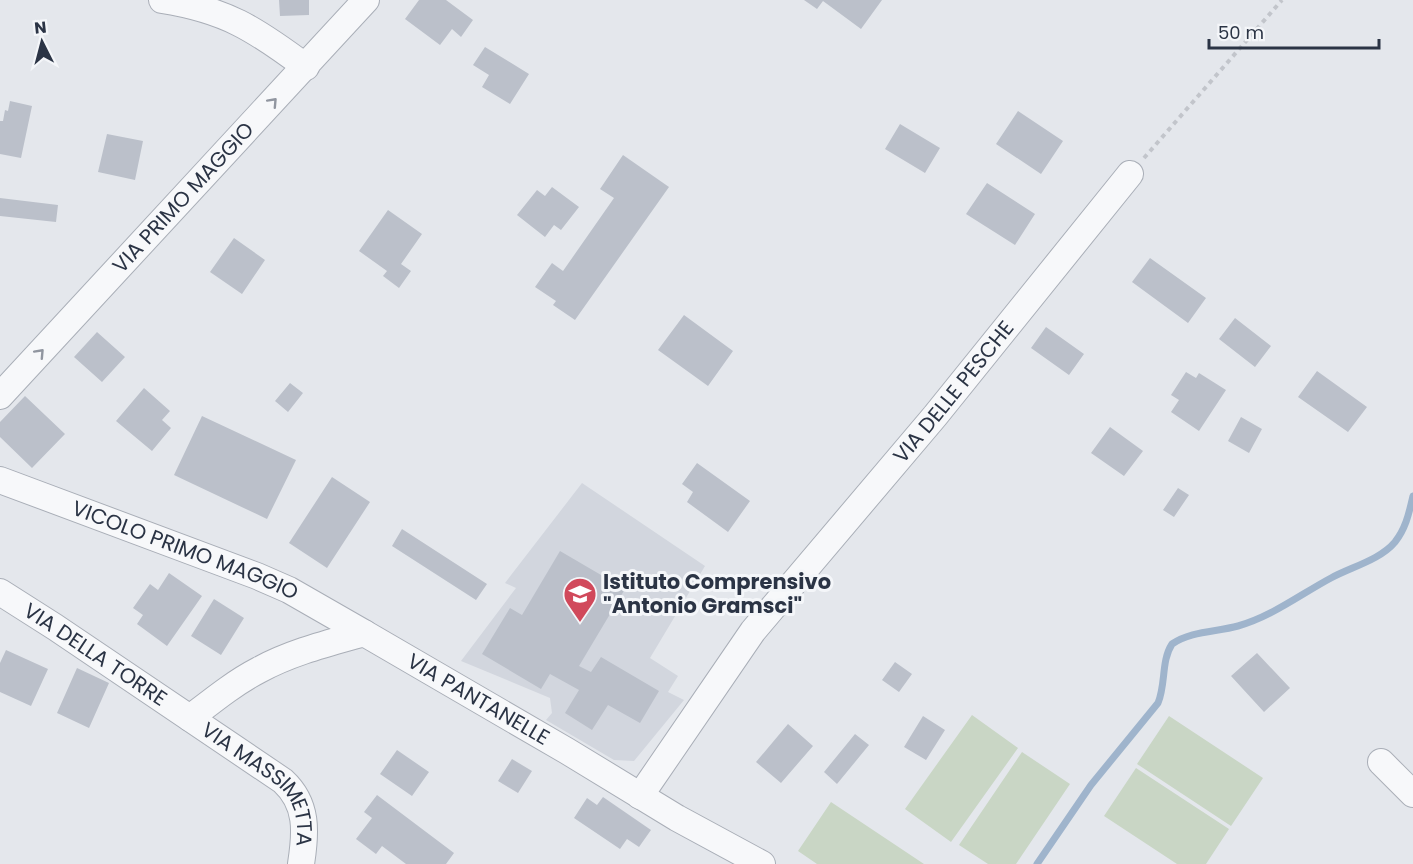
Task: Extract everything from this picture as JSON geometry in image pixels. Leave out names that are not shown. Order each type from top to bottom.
[{"type":"street","points":[[162,0],[199,8],[241,22],[306,67]]},
{"type":"street","name":"VIA PRIMO MAGGIO","points":[[0,396],[366,0]]},
{"type":"street","name":"VIA DELLE PESCHE","points":[[640,796],[753,631],[935,416],[1130,174]]},
{"type":"street","name":"VICOLO PRIMO MAGGIO","points":[[0,480],[265,579],[289,590],[364,633]]},
{"type":"street","name":"VIA DELLA TORRE","points":[[0,592],[190,718]]},
{"type":"street","points":[[190,718],[227,689],[258,670],[298,653],[364,633]]},
{"type":"street","name":"VIA PANTANELLE","points":[[364,633],[640,796],[762,864]]},
{"type":"street","name":"VIA MASSIMETTA","points":[[190,718],[289,786],[298,799],[303,815],[305,833],[302,864]]},
{"type":"street","points":[[1381,762],[1413,794]]},
{"type":"path","points":[[1130,174],[1282,0]]},
{"type":"shaded area","name":"Istituto Comprensivo \"Antonio Gramsci\"","points":[[582,483],[705,566],[650,658],[678,676],[668,692],[684,700],[634,761],[614,760],[546,720],[552,713],[550,698],[461,661],[516,588],[505,583]]},
{"type":"green space","points":[[972,715],[1018,748],[951,842],[905,809]]},
{"type":"green space","points":[[1169,716],[1263,778],[1231,826],[1137,764]]},
{"type":"green space","points":[[1022,752],[1070,784],[1016,864],[988,864],[959,845]]},
{"type":"green space","points":[[1136,768],[1229,829],[1206,864],[1177,864],[1104,816]]},
{"type":"green space","points":[[831,802],[924,864],[817,864],[798,851]]},
{"type":"building","points":[[279,0],[309,0],[309,15],[280,16]]},
{"type":"building","points":[[419,0],[446,0],[473,20],[461,37],[452,29],[440,45],[405,19]]},
{"type":"building","points":[[804,0],[882,0],[861,29],[823,1],[817,9]]},
{"type":"building","points":[[485,47],[529,74],[510,104],[482,87],[489,75],[473,65]]},
{"type":"building","points":[[10,101],[32,106],[21,158],[0,154],[0,121],[3,121],[5,110],[8,111]]},
{"type":"building","points":[[1018,111],[1063,141],[1041,174],[996,144]]},
{"type":"building","points":[[900,124],[940,148],[925,173],[885,149]]},
{"type":"building","points":[[107,134],[143,141],[135,180],[98,172]]},
{"type":"building","points":[[623,155],[669,187],[575,320],[553,305],[556,301],[535,287],[552,263],[563,271],[614,198],[600,189]]},
{"type":"building","points":[[987,183],[1035,214],[1015,245],[966,214]]},
{"type":"building","points":[[552,187],[579,207],[561,230],[554,225],[545,237],[517,215],[537,190],[545,196]]},
{"type":"building","points":[[0,198],[58,205],[56,222],[0,216]]},
{"type":"building","points":[[388,210],[422,234],[401,264],[411,271],[399,288],[383,276],[387,271],[359,251]]},
{"type":"building","points":[[234,238],[265,260],[242,294],[210,272]]},
{"type":"building","points":[[1150,258],[1206,298],[1188,323],[1132,282]]},
{"type":"building","points":[[684,315],[733,351],[708,386],[658,350]]},
{"type":"building","points":[[1235,318],[1271,346],[1255,367],[1219,339]]},
{"type":"building","points":[[1046,327],[1084,354],[1069,375],[1031,348]]},
{"type":"building","points":[[97,332],[125,357],[102,382],[74,357]]},
{"type":"building","points":[[1317,371],[1367,407],[1348,432],[1298,397]]},
{"type":"building","points":[[1186,372],[1196,378],[1199,373],[1226,390],[1199,431],[1171,412],[1179,400],[1171,395]]},
{"type":"building","points":[[290,383],[303,393],[288,412],[275,401]]},
{"type":"building","points":[[144,388],[170,411],[162,420],[171,428],[152,451],[116,421]]},
{"type":"building","points":[[25,396],[65,434],[32,468],[0,437],[0,422]]},
{"type":"building","points":[[202,416],[296,460],[267,519],[174,475]]},
{"type":"building","points":[[1241,417],[1262,429],[1249,453],[1228,441]]},
{"type":"building","points":[[1110,427],[1143,451],[1124,476],[1091,453]]},
{"type":"building","points":[[697,463],[750,501],[728,532],[687,502],[693,492],[682,484]]},
{"type":"building","points":[[332,477],[370,502],[327,568],[289,543]]},
{"type":"building","points":[[1178,488],[1189,495],[1174,517],[1163,510]]},
{"type":"building","points":[[402,529],[487,584],[476,600],[392,546]]},
{"type":"building","points":[[560,551],[625,589],[579,666],[591,672],[601,657],[659,691],[640,723],[608,705],[592,730],[565,713],[579,690],[550,674],[541,689],[482,654],[510,608],[522,615]]},
{"type":"building","points":[[169,573],[202,596],[167,646],[137,624],[143,615],[133,608],[150,584],[158,590]]},
{"type":"building","points":[[214,599],[244,618],[221,655],[191,636]]},
{"type":"building","points":[[6,650],[48,669],[31,706],[0,692],[0,663]]},
{"type":"building","points":[[1257,653],[1290,688],[1264,712],[1231,676]]},
{"type":"building","points":[[895,662],[912,674],[899,692],[882,680]]},
{"type":"building","points":[[77,668],[109,683],[89,728],[57,713]]},
{"type":"building","points":[[923,716],[945,730],[926,760],[904,747]]},
{"type":"building","points":[[788,724],[813,746],[781,783],[756,762]]},
{"type":"building","points":[[855,734],[869,745],[837,784],[824,772]]},
{"type":"building","points":[[397,750],[429,772],[412,796],[380,774]]},
{"type":"building","points":[[512,759],[532,771],[518,793],[498,781]]},
{"type":"building","points":[[377,795],[454,853],[446,864],[406,864],[382,846],[376,854],[356,839],[372,818],[364,812]]},
{"type":"building","points":[[603,797],[651,830],[639,847],[627,839],[620,849],[574,818],[587,798],[597,805]]},
{"type":"waterway","points":[[1037,864],[1091,785],[1158,703],[1166,658],[1172,644],[1187,637],[1238,626],[1262,617],[1331,578],[1381,554],[1395,542],[1402,531],[1413,496]]},
{"type":"place","name":"Istituto Comprensivo \"Antonio Gramsci\"","points":[[580,623]]}]
